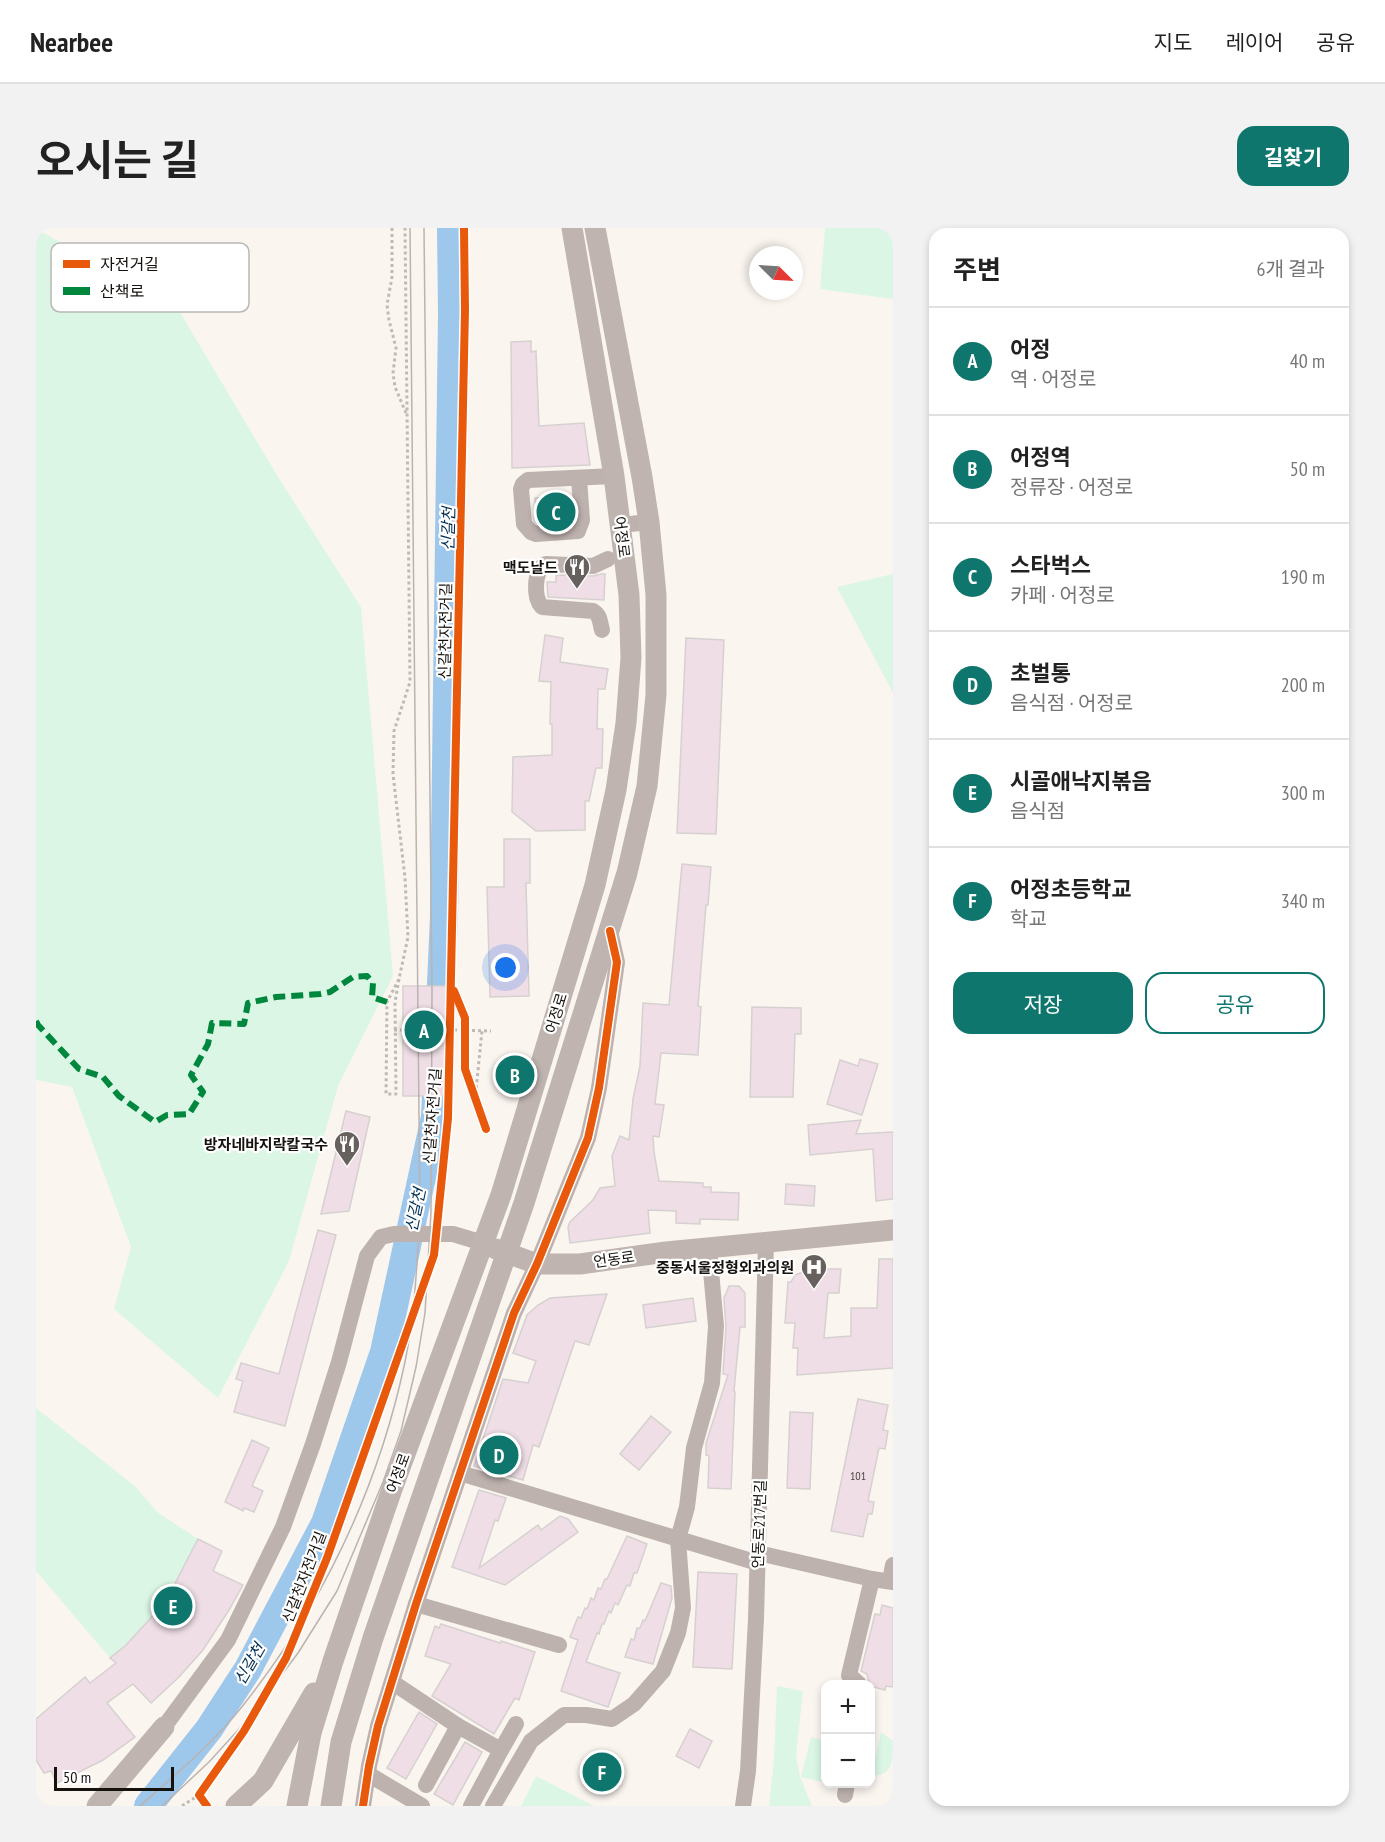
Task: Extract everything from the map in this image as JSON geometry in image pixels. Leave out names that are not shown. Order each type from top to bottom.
[{"type":"main road","name":"어정로","points":[[297,1806],[311,1733],[333,1661],[392,1489],[501,1195],[595,885],[616,790],[626,723],[631,658],[629,596],[614,476],[572,228]]},
{"type":"main road","name":"어정로","points":[[331,1806],[341,1742],[373,1638],[507,1254],[610,931],[627,873],[646,786],[656,695],[656,595],[649,522],[595,228]]},
{"type":"main road","name":"언동로","points":[[483,1244],[537,1264],[580,1264],[666,1252],[893,1230]]},
{"type":"main road","points":[[236,1806],[263,1781],[333,1661]]},
{"type":"main road","points":[[97,1806],[164,1727]]},
{"type":"street","points":[[579,478],[582,520],[578,531],[536,534],[526,529],[521,489],[528,480],[614,476]]},
{"type":"street","points":[[621,525],[649,522]]},
{"type":"street","points":[[602,630],[597,613],[593,611],[542,606],[537,599],[538,572],[546,564],[593,566],[608,559]]},
{"type":"street","points":[[363,1806],[378,1726],[460,1473],[514,1313],[573,1179],[588,1138],[599,1088],[616,962],[610,931]]},
{"type":"street","points":[[164,1727],[228,1640],[282,1527],[313,1444],[339,1362],[367,1256],[381,1238],[394,1234],[453,1234],[483,1244]]},
{"type":"street","name":"언동로217번길","points":[[743,1806],[750,1736],[758,1558],[766,1242]]},
{"type":"street","points":[[493,1806],[531,1741],[564,1715],[586,1715],[612,1719],[634,1704],[663,1671],[678,1633],[683,1608],[678,1539],[687,1507],[694,1448],[712,1383],[716,1326],[709,1249]]},
{"type":"street","points":[[460,1473],[678,1539],[758,1558],[872,1579],[892,1576]]},
{"type":"street","points":[[855,1680],[849,1675],[872,1579]]},
{"type":"street","points":[[416,1604],[559,1645]]},
{"type":"street","points":[[392,1682],[458,1726],[501,1750]]},
{"type":"street","points":[[471,1806],[516,1724]]},
{"type":"street","points":[[426,1785],[458,1726]]},
{"type":"street","points":[[368,1774],[422,1806]]},
{"type":"path","points":[[392,228],[392,277],[387,305],[388,320],[396,348],[393,373],[395,387],[407,414]]},
{"type":"path","points":[[399,979],[387,1002],[387,1094],[396,1094],[395,1002],[408,937],[405,878],[393,774],[394,731],[410,682],[405,228]]},
{"type":"path","points":[[450,1017],[450,1040]]},
{"type":"path","points":[[465,1018],[465,1038]]},
{"type":"path","points":[[394,1030],[403,1030]]},
{"type":"path","points":[[453,1030],[491,1031]]},
{"type":"path","points":[[475,1100],[482,1030]]},
{"type":"path","points":[[468,1079],[479,1110]]},
{"type":"path","points":[[182,1806],[201,1797],[205,1786]]},
{"type":"green space","points":[[825,228],[893,228],[893,299],[820,289]]},
{"type":"green space","points":[[36,229],[62,243],[51,243],[51,312],[180,312],[278,477],[361,607],[393,976],[338,1086],[289,1261],[218,1398],[114,1309],[131,1247],[72,1087],[36,1080]]},
{"type":"green space","points":[[893,574],[893,693],[837,587]]},
{"type":"green space","points":[[36,1408],[136,1487],[157,1512],[198,1539],[161,1603],[139,1631],[110,1658],[36,1571]]},
{"type":"green space","points":[[777,1686],[803,1691],[796,1756],[800,1777],[812,1806],[769,1806],[774,1759]]},
{"type":"green space","points":[[881,1732],[893,1741],[892,1760],[888,1770],[875,1775],[875,1758]]},
{"type":"green space","points":[[811,1737],[821,1740],[821,1782],[801,1777]]},
{"type":"green space","points":[[536,1776],[594,1806],[521,1806]]},
{"type":"building","points":[[531,341],[531,352],[536,351],[539,426],[584,423],[590,465],[512,468],[511,342]]},
{"type":"building","points":[[570,495],[570,521],[537,523],[535,498]]},
{"type":"building","points":[[605,574],[604,600],[548,597],[547,582],[556,582],[556,575],[593,576]]},
{"type":"building","points":[[545,635],[563,638],[560,662],[608,669],[605,689],[598,689],[597,729],[603,729],[602,768],[596,768],[589,801],[585,801],[585,830],[536,831],[512,812],[513,757],[552,755],[551,682],[539,681]]},
{"type":"building","points":[[686,638],[724,640],[716,834],[677,833]]},
{"type":"building","points":[[504,839],[530,839],[530,883],[526,883],[529,996],[490,997],[487,887],[504,887]]},
{"type":"building","points":[[682,864],[711,867],[698,1006],[701,1007],[698,1055],[661,1053],[655,1104],[664,1105],[659,1137],[653,1136],[654,1152],[659,1181],[703,1183],[703,1187],[711,1187],[711,1192],[739,1193],[738,1220],[700,1219],[700,1224],[676,1223],[676,1211],[648,1210],[650,1233],[570,1243],[568,1227],[570,1222],[593,1200],[600,1188],[615,1186],[612,1156],[620,1136],[629,1140],[633,1099],[640,1066],[643,1003],[669,1005]]},
{"type":"building","points":[[403,986],[454,986],[453,1096],[403,1096]]},
{"type":"building","points":[[752,1007],[801,1008],[801,1034],[795,1034],[793,1097],[750,1097]]},
{"type":"building","points":[[860,1059],[878,1064],[862,1115],[827,1104],[840,1060],[858,1066]]},
{"type":"building","points":[[346,1111],[370,1117],[349,1211],[321,1214]]},
{"type":"building","points":[[861,1120],[856,1134],[893,1132],[893,1199],[876,1201],[873,1149],[810,1155],[808,1125]]},
{"type":"building","points":[[786,1184],[815,1186],[814,1206],[785,1204]]},
{"type":"building","points":[[318,1230],[336,1235],[285,1426],[234,1412],[243,1381],[236,1379],[241,1363],[279,1374]]},
{"type":"building","points":[[879,1259],[893,1259],[893,1368],[797,1375],[798,1348],[793,1348],[795,1323],[785,1323],[788,1282],[791,1282],[795,1275],[803,1272],[804,1269],[841,1269],[839,1293],[828,1293],[824,1338],[851,1336],[851,1308],[877,1308]]},
{"type":"building","points":[[729,1286],[739,1286],[745,1293],[745,1327],[740,1327],[734,1391],[731,1489],[708,1488],[709,1456],[706,1455],[706,1443],[728,1375],[723,1374],[726,1327],[724,1298]]},
{"type":"building","points":[[607,1294],[589,1345],[575,1341],[539,1447],[533,1445],[523,1480],[474,1466],[503,1379],[528,1383],[536,1361],[513,1353],[527,1315],[550,1298]]},
{"type":"building","points":[[693,1298],[696,1321],[646,1328],[643,1305]]},
{"type":"building","points":[[858,1399],[888,1405],[883,1430],[888,1431],[885,1449],[879,1448],[868,1501],[874,1502],[872,1514],[868,1514],[863,1537],[831,1531]]},
{"type":"building","points":[[790,1412],[813,1413],[810,1489],[787,1488]]},
{"type":"building","points":[[651,1416],[671,1432],[639,1470],[620,1454]]},
{"type":"building","points":[[252,1440],[269,1448],[252,1486],[263,1491],[254,1512],[244,1508],[243,1511],[225,1502]]},
{"type":"building","points":[[479,1490],[506,1498],[498,1521],[495,1520],[479,1568],[538,1525],[541,1530],[560,1516],[568,1519],[578,1532],[505,1585],[452,1567]]},
{"type":"building","points":[[627,1536],[647,1544],[637,1573],[634,1573],[630,1586],[627,1585],[618,1605],[615,1603],[611,1613],[609,1611],[599,1634],[597,1633],[586,1662],[620,1673],[608,1707],[561,1691],[578,1640],[570,1637],[578,1617],[581,1618],[591,1598],[594,1600],[598,1588],[601,1589]]},
{"type":"building","points":[[198,1539],[222,1551],[213,1571],[243,1585],[229,1610],[203,1650],[151,1703],[133,1684],[107,1703],[135,1737],[103,1760],[57,1783],[51,1771],[44,1773],[36,1760],[36,1719],[85,1677],[90,1683],[116,1663],[110,1658],[126,1645],[150,1619],[171,1591]]},
{"type":"building","points":[[698,1572],[737,1574],[732,1669],[693,1667]]},
{"type":"building","points":[[661,1583],[671,1586],[672,1598],[653,1664],[625,1657],[631,1639],[634,1640],[637,1628],[640,1628],[643,1620],[645,1621]]},
{"type":"building","points":[[882,1605],[893,1608],[893,1687],[886,1686],[885,1690],[875,1687],[875,1680],[868,1680],[867,1674],[861,1671],[875,1614],[880,1615]]},
{"type":"building","points":[[441,1624],[535,1652],[519,1700],[515,1698],[494,1734],[432,1696],[451,1664],[425,1656],[435,1626],[439,1628]]},
{"type":"building","points":[[419,1712],[437,1724],[406,1779],[387,1768]]},
{"type":"building","points":[[690,1729],[712,1741],[699,1768],[676,1756]]},
{"type":"building","points":[[465,1742],[482,1752],[453,1805],[434,1794]]},
{"type":"waterway","name":"신갈천","points":[[148,1806],[209,1729],[248,1669],[325,1523],[384,1352],[435,1117],[444,917],[452,314],[451,228]]},
{"type":"tram line","points":[[140,1806],[206,1747],[230,1721],[297,1629],[321,1587],[363,1500],[394,1409],[405,1362],[415,1288],[420,1213],[410,228]]},
{"type":"tram line","points":[[162,1806],[209,1762],[250,1717],[298,1653],[337,1591],[383,1482],[401,1431],[416,1367],[425,1313],[431,1212],[432,990],[424,228]]},
{"type":"marked path","points":[[36,1021],[79,1069],[103,1077],[119,1096],[155,1122],[167,1115],[189,1114],[203,1092],[191,1075],[208,1044],[212,1023],[244,1024],[248,1003],[276,997],[330,992],[353,977],[367,976],[373,983],[372,997],[387,1002]]},
{"type":"cycle path","name":"신갈천자전거길","points":[[207,1806],[199,1795],[244,1731],[286,1658],[327,1558],[434,1255],[448,1118],[465,310],[464,228]]},
{"type":"cycle path","points":[[363,1806],[378,1726],[416,1604],[514,1313],[537,1264],[588,1138],[599,1088],[617,962],[610,931]]},
{"type":"cycle path","points":[[454,991],[465,1018],[465,1069],[486,1129]]},
{"type":"place","name":"스타벅스","points":[[556,512]]},
{"type":"place","name":"맥도날드","points":[[577,590]]},
{"type":"place","name":"어정","points":[[424,1030]]},
{"type":"place","name":"어정역","points":[[515,1075]]},
{"type":"place","name":"방자네바지락칼국수","points":[[347,1167]]},
{"type":"place","name":"중동서울정형외과의원","points":[[814,1290]]},
{"type":"place","name":"초벌통","points":[[499,1455]]},
{"type":"place","name":"시골애낙지볶음","points":[[173,1606]]},
{"type":"place","name":"어정초등학교","points":[[602,1772]]}]
